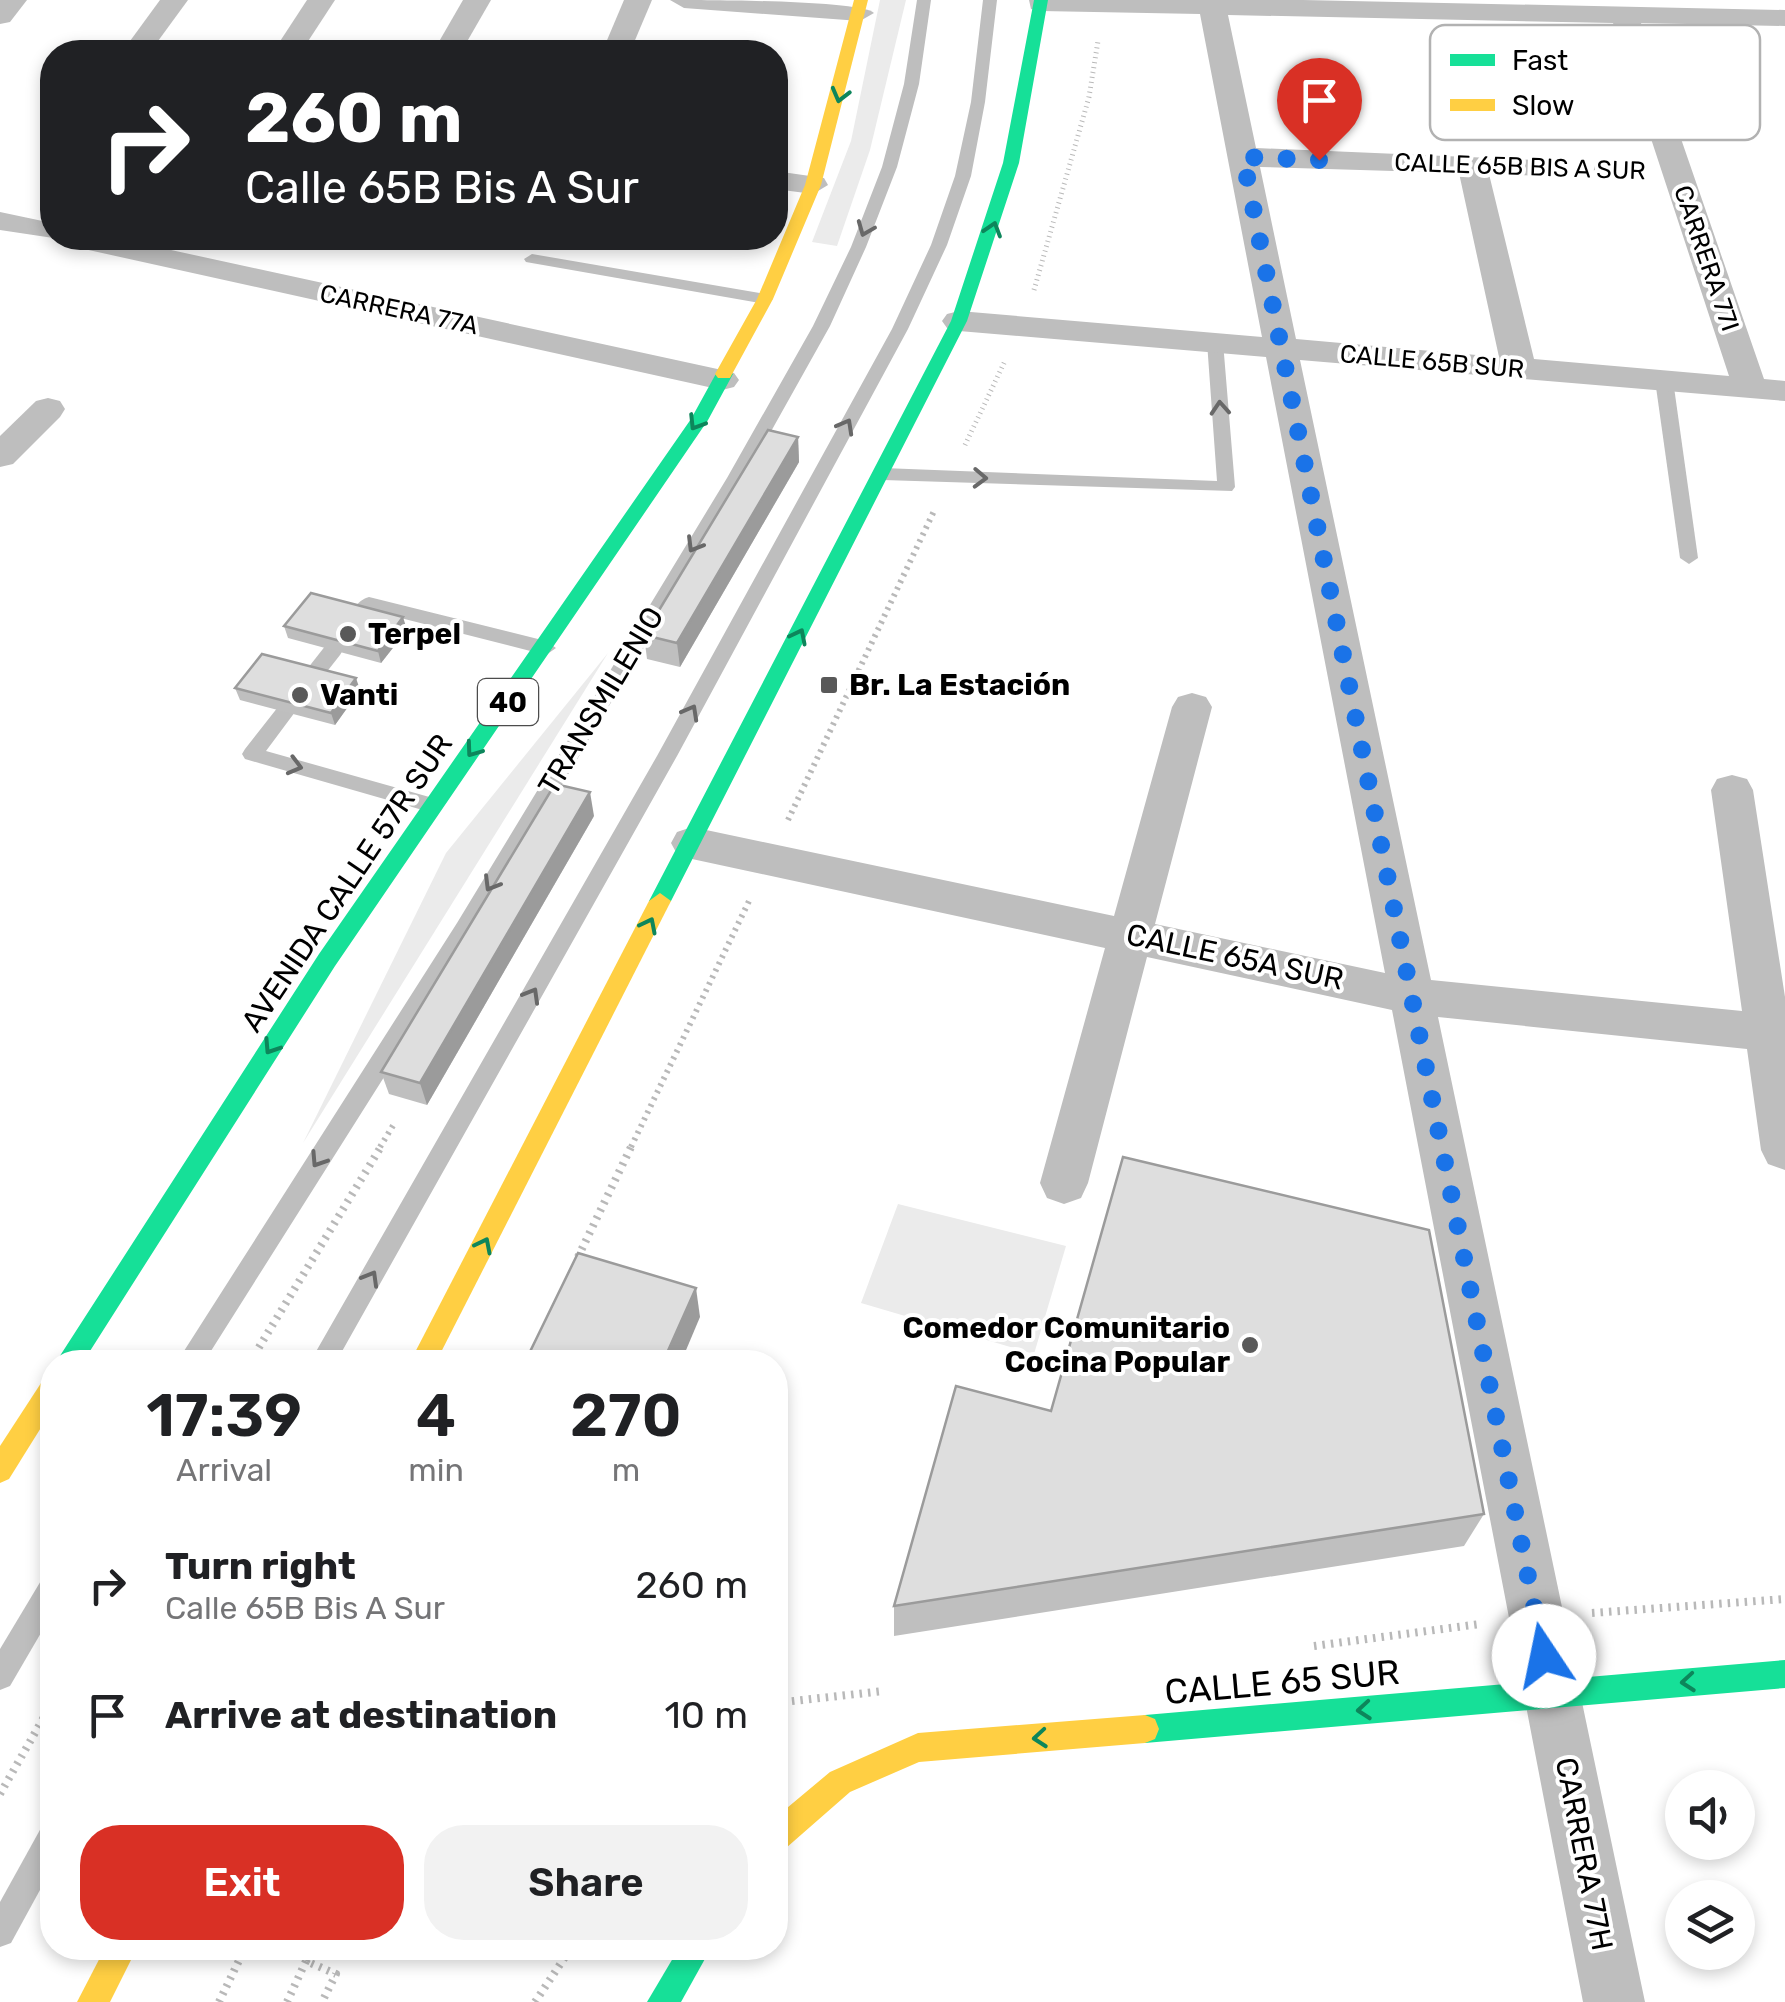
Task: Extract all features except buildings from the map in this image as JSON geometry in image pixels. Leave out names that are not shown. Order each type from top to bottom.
[{"type":"main road","points":[[430,1350],[959,320],[993,232],[1011,168],[1041,2]]},
{"type":"main road","name":"AVENIDA CALLE 57R SUR","points":[[788,245],[813,186],[860,7]]},
{"type":"main road","name":"AVENIDA CALLE 57R SUR","points":[[77,1350],[326,960],[546,648],[722,380],[786,250]]},
{"type":"main road","points":[[0,1470],[40,1407]]},
{"type":"main road","name":"CALLE 65 SUR","points":[[788,1823],[800,1810],[862,1769],[918,1748],[1785,1674]]},
{"type":"main road","points":[[94,2002],[116,1960]]},
{"type":"main road","points":[[663,2002],[689,1960]]},
{"type":"street","points":[[0,16],[13,0]]},
{"type":"street","points":[[145,40],[174,0]]},
{"type":"street","points":[[295,40],[320,0]]},
{"type":"street","points":[[454,40],[477,0]]},
{"type":"street","points":[[621,40],[638,0]]},
{"type":"street","points":[[684,0],[860,7]]},
{"type":"street","points":[[1041,2],[1624,14],[1702,8],[1785,18]]},
{"type":"street","name":"CARRERA 77H","points":[[1212,3],[1614,2002]]},
{"type":"street","name":"CARRERA 77I","points":[[1624,14],[1628,25]]},
{"type":"street","name":"CARRERA 77I","points":[[1667,140],[1750,388]]},
{"type":"street","name":"CALLE 65B BIS A SUR","points":[[1243,157],[1547,167]]},
{"type":"street","points":[[1472,164],[1518,368]]},
{"type":"street","points":[[788,182],[813,186]]},
{"type":"street","points":[[0,221],[40,229]]},
{"type":"street","name":"CARRERA 77A","points":[[130,250],[722,380]]},
{"type":"street","name":"CALLE 65B SUR","points":[[959,320],[1785,391]]},
{"type":"street","points":[[0,456],[48,410]]},
{"type":"street","points":[[1064,1183],[1192,707]]},
{"type":"street","points":[[1732,790],[1776,1033],[1785,1150]]},
{"type":"street","name":"CALLE 65A SUR","points":[[692,843],[1411,996],[1776,1033]]},
{"type":"lane","name":"TRANSMILENIO","points":[[198,1350],[438,973],[793,378],[844,283],[880,191],[902,112],[924,0]]},
{"type":"lane","points":[[330,1350],[668,756],[900,329],[939,245],[963,176],[978,102],[990,0]]},
{"type":"lane","points":[[532,260],[765,299]]},
{"type":"lane","points":[[882,474],[1226,486],[1215,342]]},
{"type":"lane","points":[[1664,380],[1690,558]]},
{"type":"lane","points":[[358,617],[369,603],[546,648]]},
{"type":"lane","points":[[312,678],[333,650]]},
{"type":"lane","points":[[284,712],[252,754],[433,805]]},
{"type":"lane","points":[[0,1676],[40,1610]]},
{"type":"lane","points":[[0,1932],[40,1860]]},
{"type":"path","points":[[570,1273],[1022,326],[1054,230],[1090,97],[1103,4]]},
{"type":"path","name":"CALLE 65B BIS A SUR","points":[[1547,167],[1678,171]]},
{"type":"path","points":[[257,1350],[399,1116]]},
{"type":"path","points":[[1580,1614],[1785,1599]]},
{"type":"path","points":[[0,1794],[40,1724]]},
{"type":"path","points":[[219,2002],[239,1960]]},
{"type":"path","points":[[535,2002],[564,1960]]},
{"type":"path","points":[[286,2002],[306,1961],[336,1974],[322,2002]]},
{"type":"shaded area","points":[[880,0],[906,0],[870,150],[837,246],[812,242],[851,141]]},
{"type":"shaded area","points":[[608,653],[303,1143],[446,853]]},
{"type":"shaded area","points":[[898,1204],[1066,1246],[1034,1354],[861,1303]]},
{"type":"traffic: fast","points":[[660,901],[959,321],[1011,163],[1041,0]]},
{"type":"traffic: fast","points":[[77,1350],[327,960],[699,420],[724,374]]},
{"type":"traffic: fast","points":[[1145,1729],[1785,1674]]},
{"type":"traffic: fast","points":[[663,2002],[689,1960]]},
{"type":"traffic: slow","points":[[788,244],[813,185],[861,0]]},
{"type":"traffic: slow","points":[[724,374],[765,299],[786,250]]},
{"type":"traffic: slow","points":[[429,1350],[660,901]]},
{"type":"traffic: slow","points":[[0,1470],[40,1407]]},
{"type":"traffic: slow","points":[[788,1826],[840,1782],[918,1748],[1145,1729]]},
{"type":"traffic: slow","points":[[93,2002],[116,1960]]},
{"type":"place","name":"Terpel","points":[[348,634]]},
{"type":"place","name":"Br. La Estación","points":[[829,685]]},
{"type":"place","name":"Vanti","points":[[300,695]]},
{"type":"place","name":"Comedor Comunitario Cocina Popular","points":[[1250,1345]]},
{"type":"route","points":[[1319,160],[1243,157],[1544,1656]]}]
